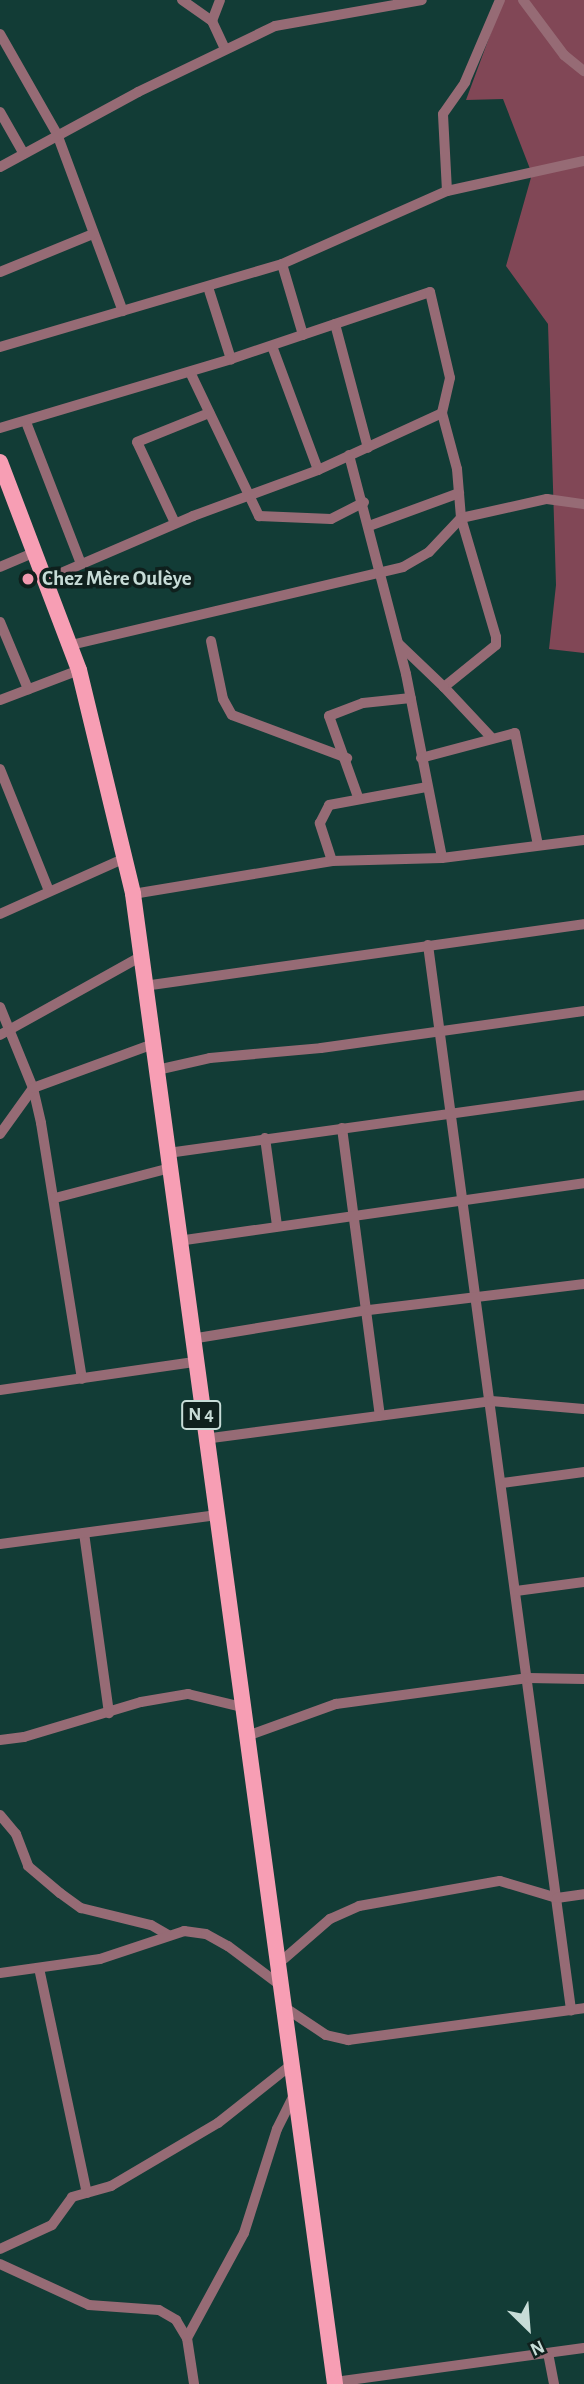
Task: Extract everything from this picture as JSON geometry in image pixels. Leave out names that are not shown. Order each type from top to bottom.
[{"type":"main road","name":"N 4","points":[[0,462],[47,579],[79,670],[133,894],[204,1439],[335,2383]]},
{"type":"street","points":[[182,0],[212,21],[225,49]]},
{"type":"street","points":[[212,21],[220,0]]},
{"type":"street","points":[[0,167],[57,134],[225,49],[285,23],[422,0]]},
{"type":"street","points":[[447,191],[443,114],[465,82],[500,0]]},
{"type":"street","points":[[523,0],[564,55],[584,71]]},
{"type":"street","points":[[1,40],[57,134],[123,311]]},
{"type":"street","points":[[0,112],[24,154]]},
{"type":"street","points":[[0,347],[282,264],[447,191],[584,161]]},
{"type":"street","points":[[0,272],[93,234]]},
{"type":"street","points":[[282,264],[303,335]]},
{"type":"street","points":[[208,287],[230,359]]},
{"type":"street","points":[[0,428],[190,372],[430,292],[450,378],[442,413],[457,469],[461,518],[496,645],[444,687]]},
{"type":"street","points":[[335,324],[368,448]]},
{"type":"street","points":[[272,346],[318,470]]},
{"type":"street","points":[[190,372],[247,497],[259,516],[289,521],[337,519],[364,502]]},
{"type":"street","points":[[175,523],[137,442],[208,413]]},
{"type":"street","points":[[47,579],[175,523],[318,470],[442,413]]},
{"type":"street","points":[[26,422],[81,564]]},
{"type":"street","points":[[349,455],[364,502],[378,575],[411,698],[442,858]]},
{"type":"street","points":[[369,526],[459,493]]},
{"type":"street","points":[[71,645],[378,575],[429,552],[461,518],[547,499],[584,504]]},
{"type":"street","points":[[0,567],[36,552]]},
{"type":"street","points":[[0,621],[29,689]]},
{"type":"street","points":[[211,641],[223,699],[232,715],[346,758]]},
{"type":"street","points":[[397,641],[491,737]]},
{"type":"street","points":[[0,700],[79,670]]},
{"type":"street","points":[[358,797],[329,716],[363,703],[411,698]]},
{"type":"street","points":[[422,758],[508,732],[519,737],[538,845]]},
{"type":"street","points":[[0,769],[49,891]]},
{"type":"street","points":[[332,861],[321,833],[323,813],[342,800],[427,786]]},
{"type":"street","points":[[133,894],[332,861],[442,858],[584,840]]},
{"type":"street","points":[[0,914],[125,858]]},
{"type":"street","points":[[144,986],[584,924]]},
{"type":"street","points":[[428,945],[438,1031],[453,1112],[571,2010]]},
{"type":"street","points":[[0,1035],[142,956]]},
{"type":"street","points":[[0,1007],[11,1028],[33,1088],[55,1199],[82,1378]]},
{"type":"street","points":[[156,1070],[210,1058],[438,1031],[584,1010]]},
{"type":"street","points":[[0,1134],[33,1088],[153,1044]]},
{"type":"street","points":[[55,1199],[169,1160],[265,1138],[584,1095]]},
{"type":"street","points":[[342,1128],[369,1310],[380,1416]]},
{"type":"street","points":[[265,1138],[277,1226]]},
{"type":"street","points":[[178,1241],[584,1183]]},
{"type":"street","points":[[191,1339],[369,1310],[584,1284]]},
{"type":"street","points":[[0,1390],[194,1362]]},
{"type":"street","points":[[204,1439],[491,1401],[584,1409]]},
{"type":"street","points":[[502,1483],[584,1472]]},
{"type":"street","points":[[0,1544],[216,1515]]},
{"type":"street","points":[[84,1533],[109,1713]]},
{"type":"street","points":[[516,1591],[584,1582]]},
{"type":"street","points":[[247,1736],[336,1704],[528,1678],[584,1679]]},
{"type":"street","points":[[0,1740],[188,1694],[242,1707]]},
{"type":"street","points":[[0,1815],[16,1834],[29,1866],[81,1908],[151,1925],[168,1935]]},
{"type":"street","points":[[278,1964],[330,1919],[359,1906],[500,1881],[557,1898],[584,1894]]},
{"type":"street","points":[[0,1973],[100,1959],[184,1931],[206,1934],[280,1984]]},
{"type":"street","points":[[39,1968],[88,2193]]},
{"type":"street","points":[[283,2007],[326,2035],[348,2040],[584,2008]]},
{"type":"street","points":[[0,2249],[52,2225],[72,2197],[111,2186],[218,2123],[291,2065]]},
{"type":"street","points":[[187,2338],[244,2232],[277,2129],[296,2090]]},
{"type":"street","points":[[0,2264],[89,2305],[159,2311],[176,2320],[187,2338],[194,2384]]},
{"type":"street","points":[[335,2383],[584,2348]]},
{"type":"street","points":[[548,2353],[554,2384]]},
{"type":"shaded area","points":[[503,0],[584,0],[584,653],[549,649],[556,585],[548,324],[506,266],[532,174],[503,99],[466,100]]},
{"type":"place","name":"Chez Mère Oulèye","points":[[28,579]]}]
